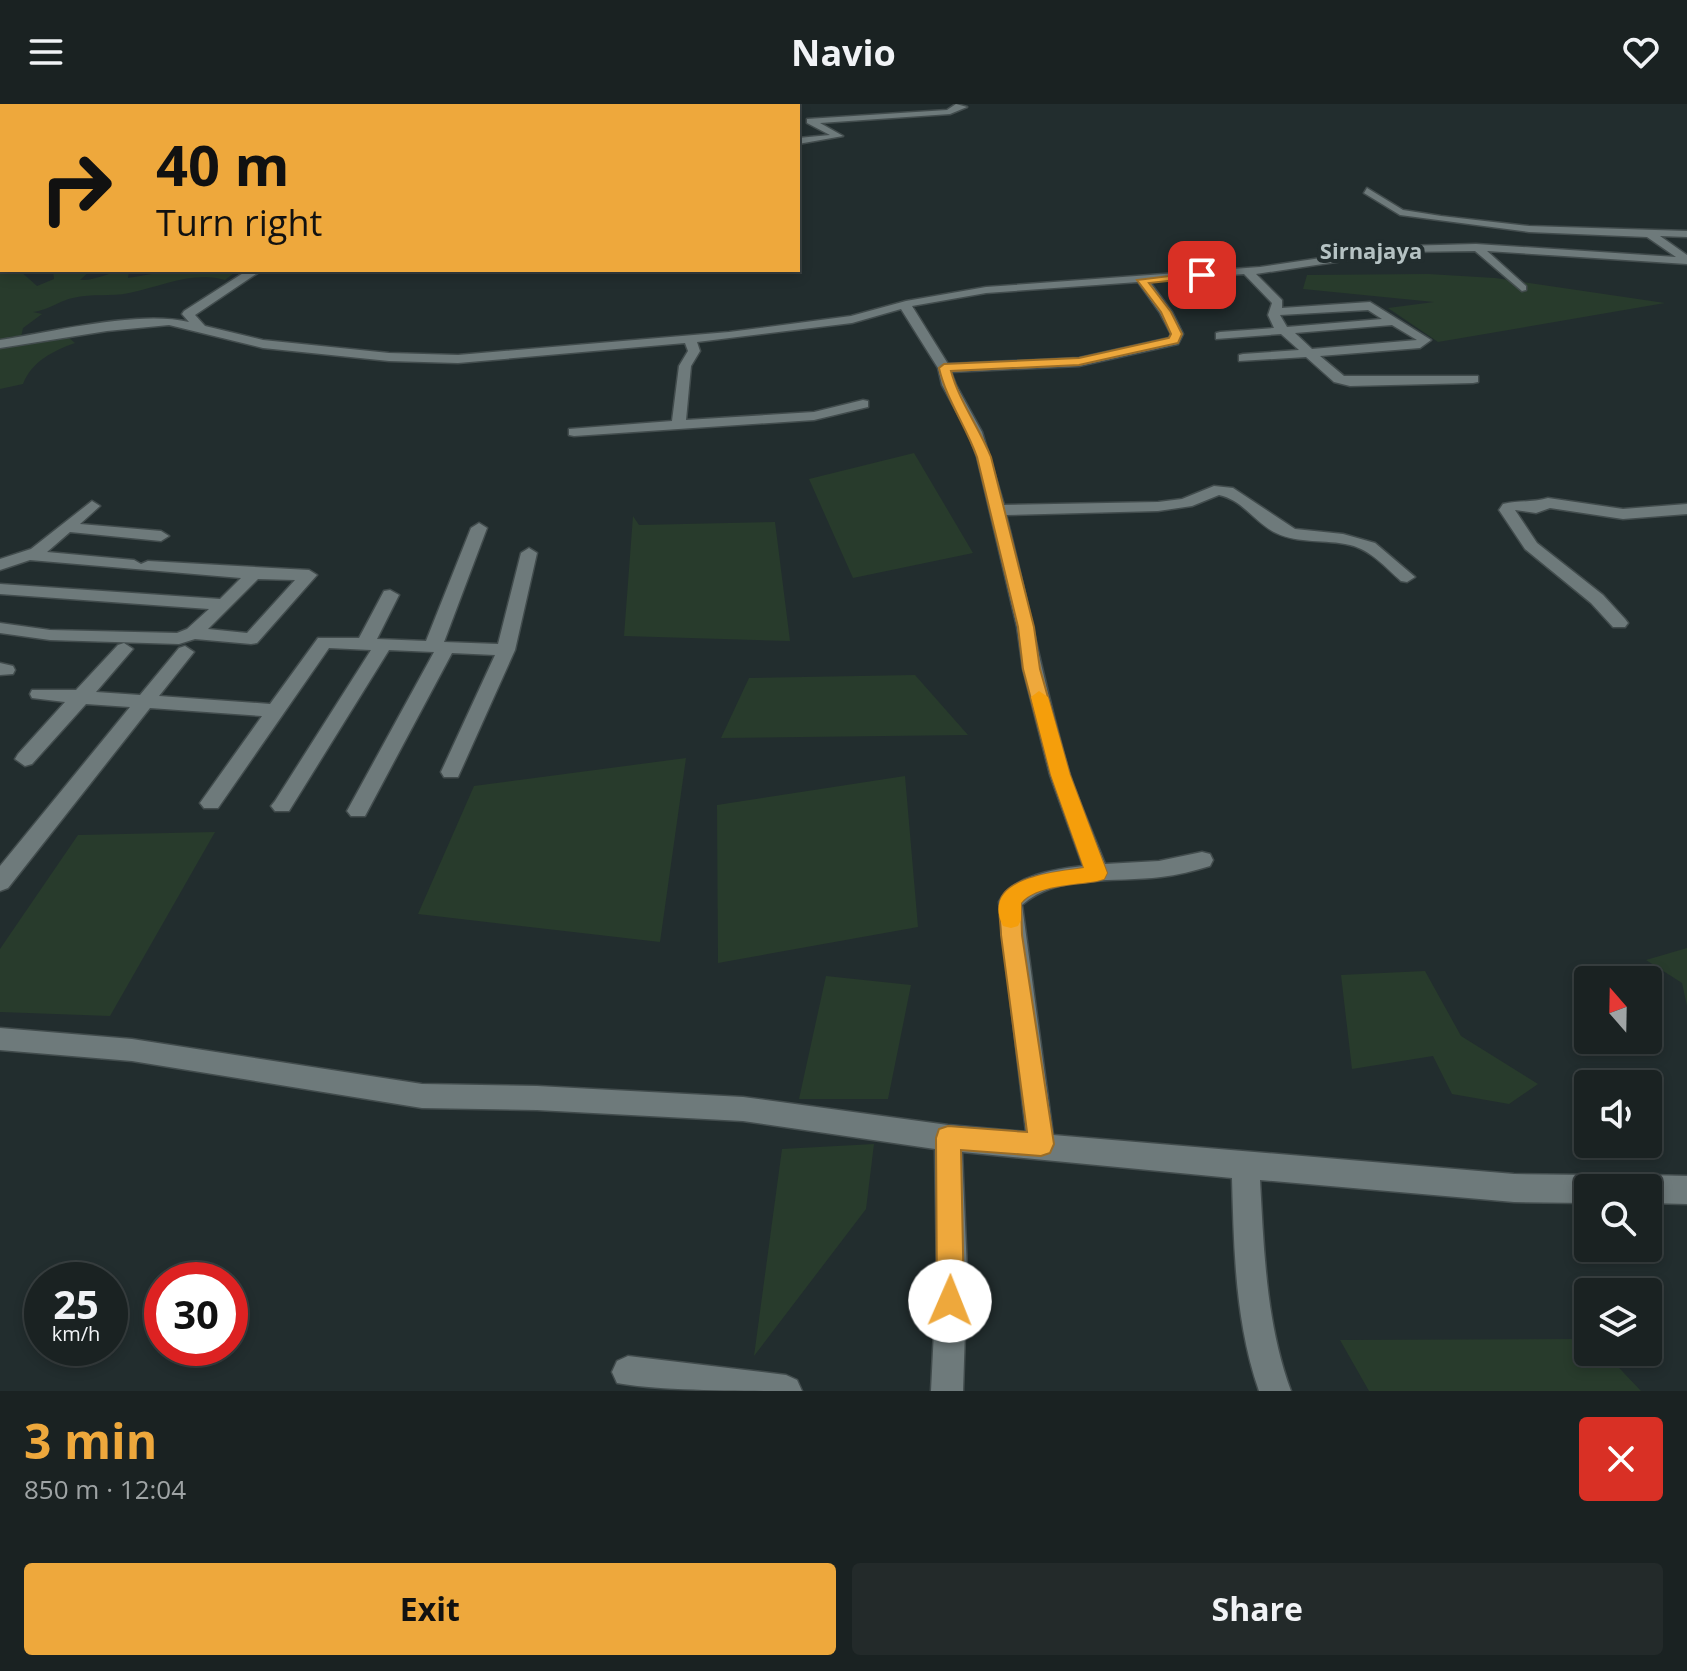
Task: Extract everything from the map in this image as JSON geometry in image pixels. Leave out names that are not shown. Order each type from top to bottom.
[{"type":"street","points":[[800,141],[839,136],[810,121],[950,112],[951,109],[963,107],[960,104]]},
{"type":"street","points":[[1367,191],[1405,213],[1509,227],[1687,234]]},
{"type":"street","points":[[1631,223],[1687,261]]},
{"type":"street","points":[[1607,232],[1618,245]]},
{"type":"street","points":[[0,344],[157,321],[263,344],[426,359],[531,354],[690,340],[828,323],[906,304],[998,288],[1247,271],[1402,249],[1476,247],[1687,261]]},
{"type":"street","points":[[1476,247],[1522,288]]},
{"type":"street","points":[[1247,271],[1278,302],[1275,320],[1331,374],[1350,382],[1473,379]]},
{"type":"street","points":[[201,329],[188,314],[253,272]]},
{"type":"street","points":[[944,368],[1079,362],[1174,341],[1177,334],[1166,312],[1142,280]]},
{"type":"street","points":[[906,304],[922,336],[944,368],[955,398],[975,432],[998,510],[1026,627],[1032,669],[1060,775],[1097,873]]},
{"type":"street","points":[[1243,358],[1425,342],[1396,321],[1365,306],[1275,312]]},
{"type":"street","points":[[1220,336],[1396,321]]},
{"type":"street","points":[[679,425],[685,366],[694,351],[690,340]]},
{"type":"street","points":[[574,432],[814,416],[863,404]]},
{"type":"street","points":[[998,510],[1097,510],[1180,504],[1199,499],[1207,491],[1221,490],[1241,499],[1278,528],[1293,534],[1342,538],[1368,546],[1407,577]]},
{"type":"street","points":[[1619,623],[1597,599],[1531,546],[1508,507],[1536,508],[1548,503],[1623,514],[1687,509]]},
{"type":"street","points":[[29,555],[92,506]]},
{"type":"street","points":[[66,527],[161,536]]},
{"type":"street","points":[[358,811],[440,647],[479,528]]},
{"type":"street","points":[[451,772],[506,650],[529,553]]},
{"type":"street","points":[[0,628],[50,635],[179,639],[189,643],[251,639],[309,575],[254,574],[29,555],[3,561]]},
{"type":"street","points":[[0,882],[189,643],[254,574]]},
{"type":"street","points":[[0,589],[224,605]]},
{"type":"street","points":[[282,806],[374,644],[390,595]]},
{"type":"street","points":[[211,803],[324,642],[506,650]]},
{"type":"street","points":[[25,759],[124,649]]},
{"type":"street","points":[[39,694],[274,711]]},
{"type":"street","points":[[1041,1144],[1010,902],[1018,892],[1041,883],[1097,873],[1163,868],[1202,860]]},
{"type":"street","points":[[0,1039],[132,1050],[422,1096],[743,1109],[948,1138],[1514,1188],[1574,1189]]},
{"type":"street","points":[[947,1391],[952,1271],[948,1138]]},
{"type":"street","points":[[1245,1166],[1250,1259],[1261,1349],[1263,1364],[1275,1391]]},
{"type":"street","points":[[1662,1189],[1687,1190]]},
{"type":"street","points":[[628,1372],[786,1391]]},
{"type":"green space","points":[[0,272],[21,272],[37,286],[54,279],[53,272],[89,272],[80,280],[117,272],[129,272],[128,278],[163,272],[235,272],[225,280],[189,278],[129,293],[73,298],[33,312],[42,314],[23,328],[21,337],[68,337],[75,343],[44,358],[32,369],[23,384],[0,389]]},
{"type":"green space","points":[[1428,274],[1495,278],[1665,303],[1438,342],[1388,308],[1434,302],[1303,289],[1307,275]]},
{"type":"green space","points":[[914,453],[973,553],[853,578],[809,479]]},
{"type":"green space","points":[[633,516],[639,525],[775,522],[790,641],[624,636]]},
{"type":"green space","points":[[915,675],[968,735],[721,738],[749,678]]},
{"type":"green space","points":[[686,758],[660,942],[418,914],[474,786]]},
{"type":"green space","points":[[905,776],[918,927],[718,963],[717,805]]},
{"type":"green space","points":[[215,832],[110,1016],[0,1012],[0,949],[78,835]]},
{"type":"green space","points":[[1687,948],[1687,1006],[1682,983],[1662,970],[1662,966],[1646,960]]},
{"type":"green space","points":[[1425,971],[1461,1036],[1538,1084],[1509,1104],[1452,1094],[1433,1056],[1352,1069],[1341,975]]},
{"type":"green space","points":[[826,976],[911,985],[888,1099],[799,1099]]},
{"type":"green space","points":[[874,1144],[866,1209],[754,1356],[782,1149]]},
{"type":"green space","points":[[1574,1339],[1574,1366],[1617,1366],[1641,1391],[1369,1391],[1340,1340]]},
{"type":"slow traffic","points":[[1011,920],[1010,902],[1018,892],[1041,883],[1097,873],[1060,775],[1039,697]]},
{"type":"district","name":"Sirnajaya","points":[[1371,250]]},
{"type":"route","points":[[950,1301],[948,1138],[1041,1144],[1010,902],[1018,892],[1041,883],[1097,873],[1060,775],[1032,669],[1026,627],[984,457],[975,432],[949,385],[944,368],[1079,362],[1097,355],[1129,353],[1174,341],[1177,334],[1166,312],[1142,280],[1202,275]]}]
